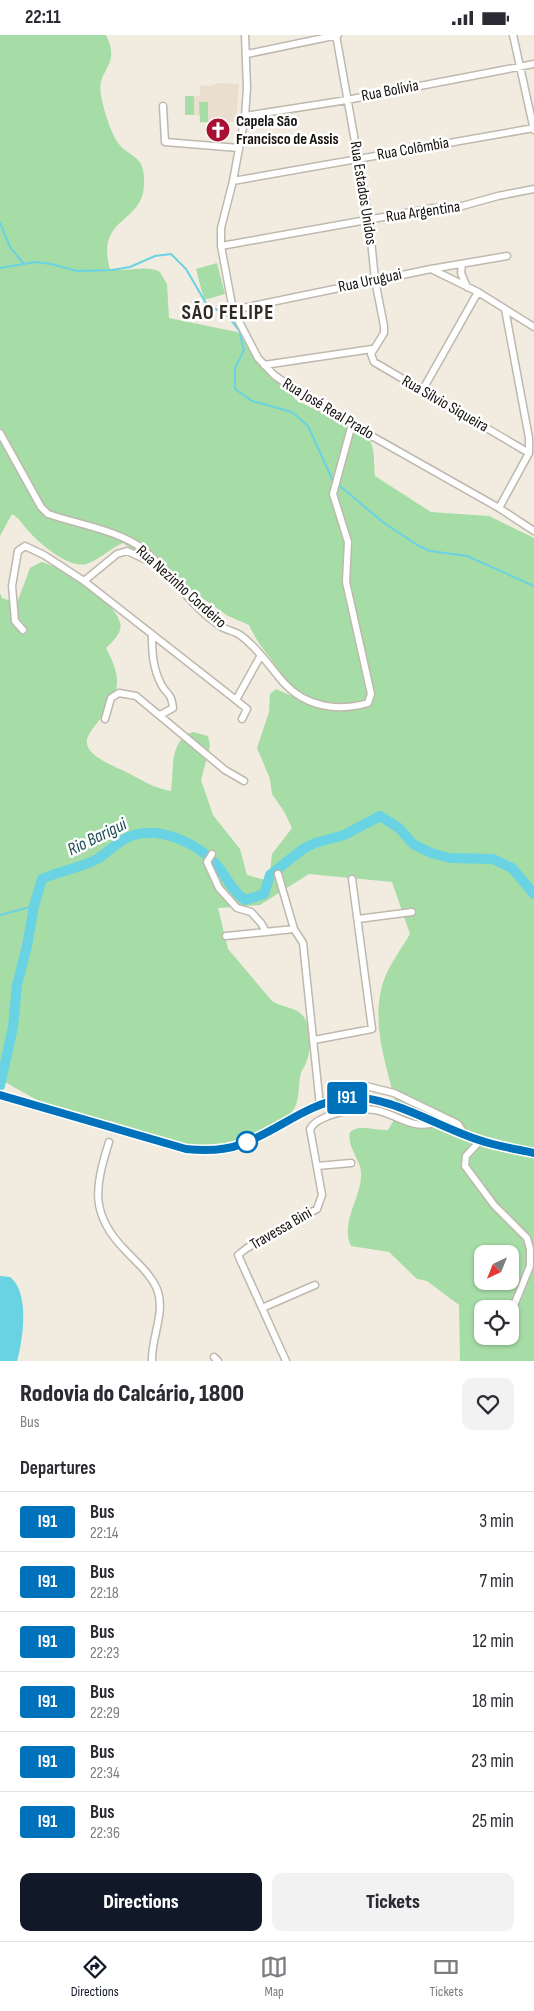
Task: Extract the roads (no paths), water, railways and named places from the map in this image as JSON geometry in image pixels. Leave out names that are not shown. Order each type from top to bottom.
[{"type":"main road","points":[[0,1095],[186,1149],[203,1150],[224,1149],[243,1144],[320,1105],[348,1098],[382,1101],[480,1141],[534,1153]]},
{"type":"street","name":"Rua José Real Prado","points":[[245,35],[247,54],[245,116],[222,228],[222,246],[234,310],[258,358],[274,375],[314,404],[499,508],[534,531]]},
{"type":"street","points":[[247,54],[337,35]]},
{"type":"street","name":"Rua Estados Unidos","points":[[337,35],[369,220],[375,280],[384,326],[384,333],[372,349]]},
{"type":"street","points":[[513,35],[534,129]]},
{"type":"street","name":"Rua Bolívia","points":[[245,116],[347,100],[534,63]]},
{"type":"street","points":[[163,106],[165,143],[239,148]]},
{"type":"street","name":"Rua Colômbia","points":[[233,181],[534,129]]},
{"type":"street","name":"Rua Argentina","points":[[222,246],[434,208],[462,206],[534,189]]},
{"type":"street","name":"Rua Uruguai","points":[[234,310],[375,280],[507,255]]},
{"type":"street","points":[[462,264],[461,273],[467,287]]},
{"type":"street","points":[[431,269],[478,292],[534,327]]},
{"type":"street","points":[[422,391],[478,292]]},
{"type":"street","points":[[499,508],[529,453],[529,438],[505,309]]},
{"type":"street","points":[[264,365],[372,349]]},
{"type":"street","name":"Rua Sílvio Siqueira","points":[[372,349],[371,354],[374,362],[529,453]]},
{"type":"street","name":"Rua Nezinho Cordeiro","points":[[0,433],[41,507],[48,514],[112,534],[144,550],[212,619],[240,635],[261,655],[286,685],[300,697],[322,706],[351,708],[368,703],[371,694],[346,582],[348,542],[333,494],[352,424]]},
{"type":"street","points":[[23,630],[14,621],[12,586],[18,551],[25,546],[44,555],[84,581],[236,700],[247,709],[242,719]]},
{"type":"street","points":[[84,581],[117,554],[127,551],[158,566]]},
{"type":"street","points":[[152,636],[153,658],[157,673],[162,686],[172,696],[173,708],[160,715]]},
{"type":"street","points":[[236,700],[261,655]]},
{"type":"street","points":[[105,719],[111,698],[119,693],[136,696],[225,770],[244,781]]},
{"type":"street","points":[[212,854],[207,862],[219,888],[237,908],[250,913],[261,923],[266,932]]},
{"type":"street","points":[[278,874],[294,929],[302,943],[320,1105]]},
{"type":"street","points":[[314,1039],[372,1029],[352,879]]},
{"type":"street","points":[[358,919],[412,912]]},
{"type":"street","points":[[226,936],[294,929]]},
{"type":"street","points":[[366,1086],[394,1093],[458,1123],[464,1135]]},
{"type":"street","name":"Travessa Bini","points":[[286,1361],[238,1255],[247,1248],[317,1209],[322,1195],[310,1129],[314,1123],[335,1114],[355,1110],[375,1110],[422,1127],[434,1123]]},
{"type":"street","points":[[480,1141],[466,1156],[465,1166],[494,1205],[527,1238],[530,1249],[530,1266],[517,1300]]},
{"type":"street","points":[[109,1142],[96,1192],[108,1231],[146,1270],[157,1290],[161,1308],[154,1337],[152,1361]]},
{"type":"street","points":[[317,1166],[351,1163]]},
{"type":"street","points":[[262,1308],[315,1285]]},
{"type":"water","points":[[0,1276],[10,1277],[16,1284],[23,1305],[23,1329],[17,1361],[0,1361]]},
{"type":"waterway","points":[[0,223],[10,247],[23,263]]},
{"type":"waterway","points":[[0,268],[35,262],[77,271],[112,270],[130,267],[155,256],[171,254],[186,269],[207,305],[226,314],[239,330],[244,350],[235,368],[235,389],[252,401],[292,412],[308,426],[334,483]]},
{"type":"waterway","points":[[340,486],[384,523],[419,546],[430,551],[467,556],[534,586]]},
{"type":"waterway","name":"Rio Barigui","points":[[0,1086],[13,1027],[17,985],[27,946],[34,906],[42,879],[79,867],[99,858],[120,842],[134,835],[144,833],[165,835],[195,847],[216,864],[235,891],[245,900],[264,894],[270,875],[303,849],[315,843],[344,835],[380,816],[399,828],[413,844],[431,853],[450,858],[493,859],[512,868],[534,894]]},
{"type":"waterway","points":[[0,915],[34,906]]},
{"type":"place","name":"Capela São Francisco de Assis","points":[[218,130]]},
{"type":"district","name":"SÃO FELIPE","points":[[228,312]]}]
